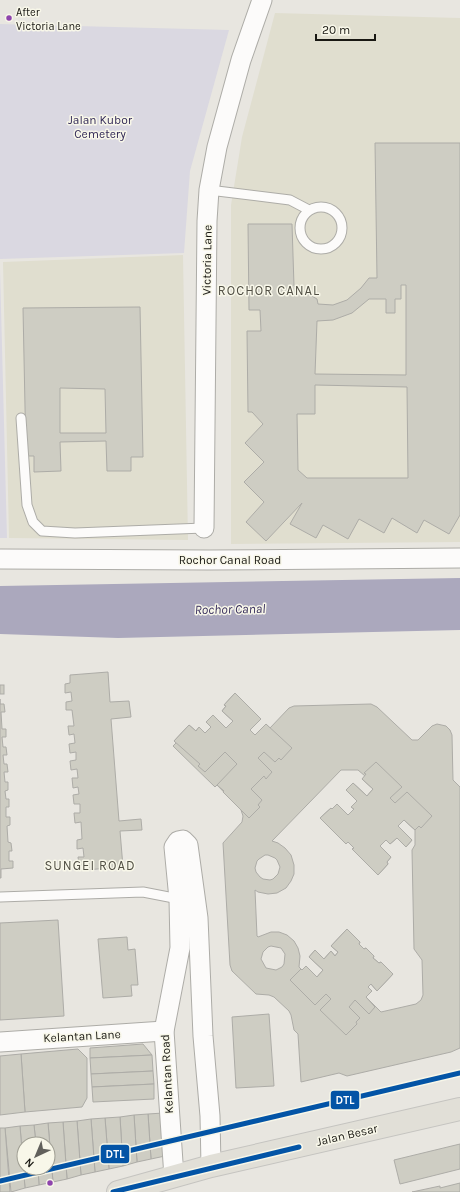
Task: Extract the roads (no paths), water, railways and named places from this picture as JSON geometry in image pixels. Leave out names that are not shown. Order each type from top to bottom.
[{"type":"main road","name":"Jalan Besar","points":[[118,1192],[211,1166],[460,1109]]},
{"type":"street","name":"Victoria Lane","points":[[204,528],[209,190],[216,147],[241,60],[262,0]]},
{"type":"street","name":"Rochor Canal Road","points":[[0,559],[209,560],[460,558]]},
{"type":"street","name":"Kelantan Road","points":[[174,1177],[164,1031],[180,948],[179,899],[174,847],[178,841],[183,840],[188,845],[198,918],[203,1036],[210,1116],[211,1166]]},
{"type":"street","points":[[180,948],[187,958],[192,958],[200,950]]},
{"type":"street","name":"Kelantan Lane","points":[[0,1042],[164,1031]]},
{"type":"lane","points":[[209,190],[290,200],[309,210],[320,207],[332,210],[340,219],[342,231],[337,242],[327,248],[316,249],[305,242],[300,232],[301,220],[309,210]]},
{"type":"lane","points":[[21,418],[27,505],[33,522],[42,530],[75,533],[204,528]]},
{"type":"lane","points":[[0,897],[143,892],[179,899]]},
{"type":"water","name":"Rochor Canal","points":[[460,578],[460,630],[118,638],[0,634],[0,586]]},
{"type":"place","name":"After Victoria Lane","points":[[9,18]]},
{"type":"district","name":"ROCHOR CANAL","points":[[269,290]]},
{"type":"district","name":"SUNGEI ROAD","points":[[90,865]]},
{"type":"park label","name":"Jalan Kubor Cemetery","points":[[100,127]]}]
